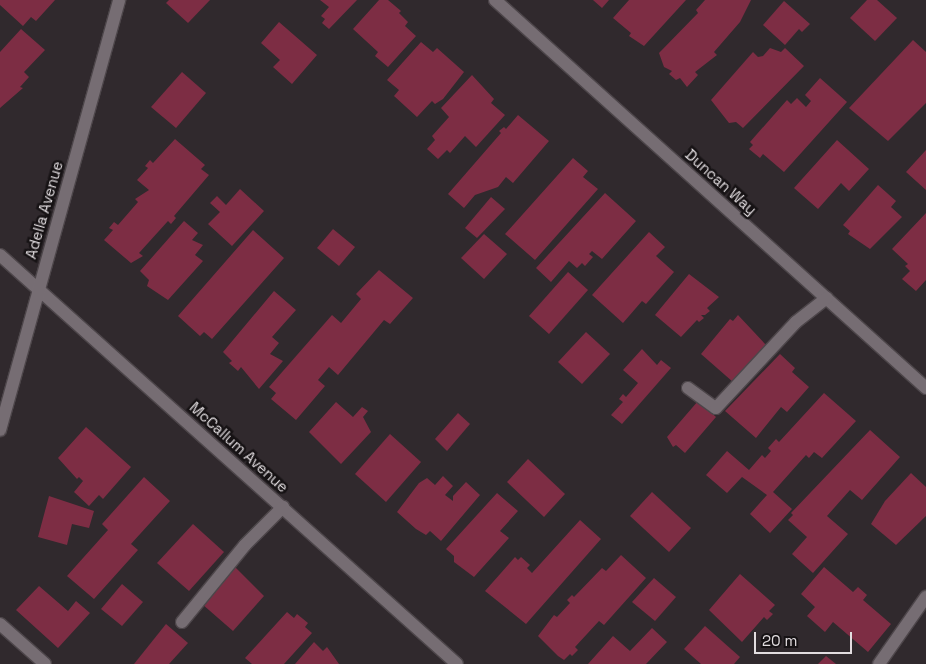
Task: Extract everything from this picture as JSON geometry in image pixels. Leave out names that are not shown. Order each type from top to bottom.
[{"type":"street","name":"Adella Avenue","points":[[0,430],[119,0]]},
{"type":"street","name":"Duncan Way","points":[[495,0],[926,388]]},
{"type":"street","name":"McCallum Avenue","points":[[0,255],[457,664]]},
{"type":"street","points":[[688,388],[716,408],[796,322],[826,298]]},
{"type":"street","points":[[182,622],[244,545],[283,508]]},
{"type":"street","points":[[879,664],[926,596]]},
{"type":"street","points":[[0,624],[45,664]]},
{"type":"building","points":[[0,0],[55,0],[36,21],[31,17],[23,26],[0,5]]},
{"type":"building","points":[[169,0],[210,0],[188,23],[166,3]]},
{"type":"building","points":[[320,0],[357,0],[329,29],[322,23],[325,19],[321,16],[329,7]]},
{"type":"building","points":[[379,0],[388,0],[401,11],[399,13],[408,22],[405,26],[416,36],[388,67],[375,56],[378,52],[353,29]]},
{"type":"building","points":[[593,0],[609,0],[602,8]]},
{"type":"building","points":[[629,0],[686,0],[644,46],[629,36],[631,33],[613,18]]},
{"type":"building","points":[[705,0],[751,0],[740,22],[714,52],[717,55],[695,72],[698,75],[687,87],[680,78],[676,80],[669,74],[672,71],[664,67],[659,53],[698,13],[696,10]]},
{"type":"building","points":[[867,0],[877,0],[897,18],[875,41],[850,18]]},
{"type":"building","points":[[784,1],[810,24],[802,32],[799,29],[785,45],[763,25]]},
{"type":"building","points":[[279,22],[317,55],[292,84],[273,67],[280,60],[261,43]]},
{"type":"building","points":[[21,29],[45,50],[24,72],[29,77],[20,87],[23,88],[0,108],[0,52]]},
{"type":"building","points":[[913,40],[926,52],[926,103],[888,141],[849,108]]},
{"type":"building","points":[[421,42],[433,52],[437,48],[464,72],[443,99],[435,104],[432,101],[417,117],[394,96],[399,90],[387,80]]},
{"type":"building","points":[[770,48],[781,52],[785,48],[804,66],[743,128],[736,122],[729,123],[711,100],[753,52],[758,57],[763,56]]},
{"type":"building","points":[[182,72],[206,93],[176,128],[151,107]]},
{"type":"building","points":[[472,75],[494,99],[491,103],[505,115],[476,147],[465,136],[450,153],[447,150],[438,159],[427,149],[435,140],[432,136],[449,117],[441,108]]},
{"type":"building","points":[[820,78],[847,102],[784,172],[763,154],[760,158],[749,149],[753,145],[750,142],[787,100],[791,104],[797,98],[806,107],[811,101],[805,95]]},
{"type":"building","points":[[518,115],[549,141],[513,183],[506,177],[498,187],[475,195],[464,208],[448,194],[501,133],[499,131],[504,127],[506,129]]},
{"type":"building","points":[[175,139],[205,165],[201,169],[209,175],[174,216],[176,218],[171,224],[168,221],[139,253],[143,256],[131,263],[104,240],[113,230],[109,228],[114,222],[118,225],[138,202],[135,199],[149,190],[137,180],[148,168],[145,166],[150,160],[153,163]]},
{"type":"building","points":[[837,140],[869,169],[849,191],[841,183],[818,209],[794,188]]},
{"type":"building","points":[[926,150],[926,190],[906,172]]},
{"type":"building","points":[[573,158],[588,171],[583,177],[598,189],[535,260],[505,234]]},
{"type":"building","points":[[878,185],[896,201],[891,207],[902,217],[870,249],[848,234],[850,231],[843,225]]},
{"type":"building","points":[[240,189],[264,211],[232,246],[208,224],[220,212],[210,203],[217,196],[226,205]]},
{"type":"building","points":[[605,193],[636,221],[602,259],[592,251],[589,254],[593,257],[585,266],[582,263],[577,268],[569,261],[551,282],[536,268]]},
{"type":"building","points":[[491,197],[505,209],[477,238],[465,228]]},
{"type":"building","points":[[926,213],[926,280],[916,291],[902,279],[910,271],[905,266],[908,264],[892,249]]},
{"type":"building","points":[[184,221],[198,233],[192,240],[203,245],[195,255],[203,261],[168,300],[147,286],[149,280],[140,271]]},
{"type":"building","points":[[333,229],[355,247],[339,266],[317,248]]},
{"type":"building","points":[[253,230],[284,258],[212,339],[204,332],[200,336],[178,316]]},
{"type":"building","points":[[649,232],[665,247],[656,256],[674,272],[646,304],[642,301],[623,323],[592,295]]},
{"type":"building","points":[[484,234],[507,254],[484,279],[461,258]]},
{"type":"building","points":[[379,270],[413,298],[390,324],[384,320],[338,375],[329,367],[318,380],[325,386],[296,420],[271,399],[276,393],[269,387],[332,315],[341,323],[361,299],[356,294]]},
{"type":"building","points":[[568,272],[588,290],[549,334],[529,316]]},
{"type":"building","points":[[689,274],[719,297],[707,308],[710,311],[705,315],[701,315],[704,318],[699,322],[697,320],[681,337],[655,315]]},
{"type":"building","points":[[274,291],[296,310],[272,337],[279,343],[270,354],[283,361],[259,389],[241,367],[238,371],[229,363],[232,361],[223,352]]},
{"type":"building","points":[[738,315],[766,345],[733,382],[701,354],[730,319],[733,321]]},
{"type":"building","points":[[586,332],[610,354],[582,384],[558,362]]},
{"type":"building","points":[[642,349],[657,365],[661,360],[671,368],[622,424],[611,415],[623,402],[619,399],[623,394],[626,397],[638,383],[623,370]]},
{"type":"building","points":[[780,354],[795,368],[792,372],[809,387],[787,412],[781,407],[756,438],[725,411]]},
{"type":"building","points":[[824,393],[856,421],[822,458],[814,452],[809,458],[806,455],[773,492],[792,509],[770,533],[750,514],[767,495],[742,477],[727,493],[706,475],[727,451],[749,470],[762,455],[765,458],[771,451],[768,448],[776,439],[779,442]]},
{"type":"building","points":[[698,401],[716,417],[685,453],[676,445],[673,447],[667,437]]},
{"type":"building","points":[[336,402],[353,417],[362,407],[368,411],[363,417],[371,432],[341,464],[309,432]]},
{"type":"building","points":[[458,413],[470,424],[447,451],[435,439]]},
{"type":"building","points":[[86,427],[131,467],[103,499],[99,495],[89,506],[74,492],[83,481],[79,477],[77,479],[58,458]]},
{"type":"building","points":[[870,430],[900,457],[862,500],[850,490],[827,516],[848,534],[813,573],[792,554],[807,537],[788,520],[793,515],[791,513]]},
{"type":"building","points":[[390,434],[421,462],[386,502],[355,474]]},
{"type":"building","points":[[528,459],[565,494],[544,517],[507,482]]},
{"type":"building","points":[[911,473],[926,487],[926,516],[896,545],[871,524],[885,501]]},
{"type":"building","points":[[443,476],[453,486],[445,495],[453,501],[453,496],[466,482],[480,495],[441,541],[430,531],[426,535],[416,529],[397,512],[419,483],[427,478],[435,485]]},
{"type":"building","points":[[144,477],[170,501],[131,544],[138,550],[94,599],[67,576],[108,530],[102,524]]},
{"type":"building","points":[[652,492],[691,528],[669,552],[630,516]]},
{"type":"building","points":[[497,493],[518,511],[500,531],[509,538],[474,577],[454,562],[454,556],[446,549]]},
{"type":"building","points":[[49,496],[94,511],[89,528],[72,524],[67,545],[38,537]]},
{"type":"building","points":[[580,520],[601,539],[526,624],[485,591],[515,557],[518,560],[521,557],[530,565],[527,568],[532,573]]},
{"type":"building","points":[[193,524],[224,552],[189,591],[157,563]]},
{"type":"building","points":[[621,555],[646,578],[604,625],[599,621],[575,647],[578,650],[564,660],[538,636],[554,615],[557,617],[570,603],[567,600],[572,595],[574,597],[602,568],[606,571]]},
{"type":"building","points":[[234,566],[264,596],[233,631],[202,604]]},
{"type":"building","points":[[824,567],[853,592],[858,587],[867,595],[863,600],[891,624],[868,652],[833,622],[825,632],[807,616],[815,607],[801,594]]},
{"type":"building","points":[[740,574],[775,605],[769,611],[773,614],[767,620],[764,617],[742,642],[709,610]]},
{"type":"building","points":[[654,578],[676,597],[655,621],[632,602]]},
{"type":"building","points":[[122,584],[143,602],[122,626],[101,609]]},
{"type":"building","points":[[39,586],[68,611],[76,601],[90,613],[58,648],[16,610]]},
{"type":"building","points":[[287,612],[294,618],[297,614],[308,623],[305,627],[312,633],[284,664],[252,664],[245,658]]},
{"type":"building","points":[[166,624],[188,643],[169,664],[134,664]]},
{"type":"building","points":[[705,626],[740,657],[734,664],[701,664],[684,649]]},
{"type":"building","points":[[652,628],[667,642],[646,664],[588,664],[613,636],[630,651]]},
{"type":"building","points":[[314,642],[323,651],[327,647],[339,664],[295,664]]},
{"type":"building","points":[[826,656],[836,664],[818,664]]}]
